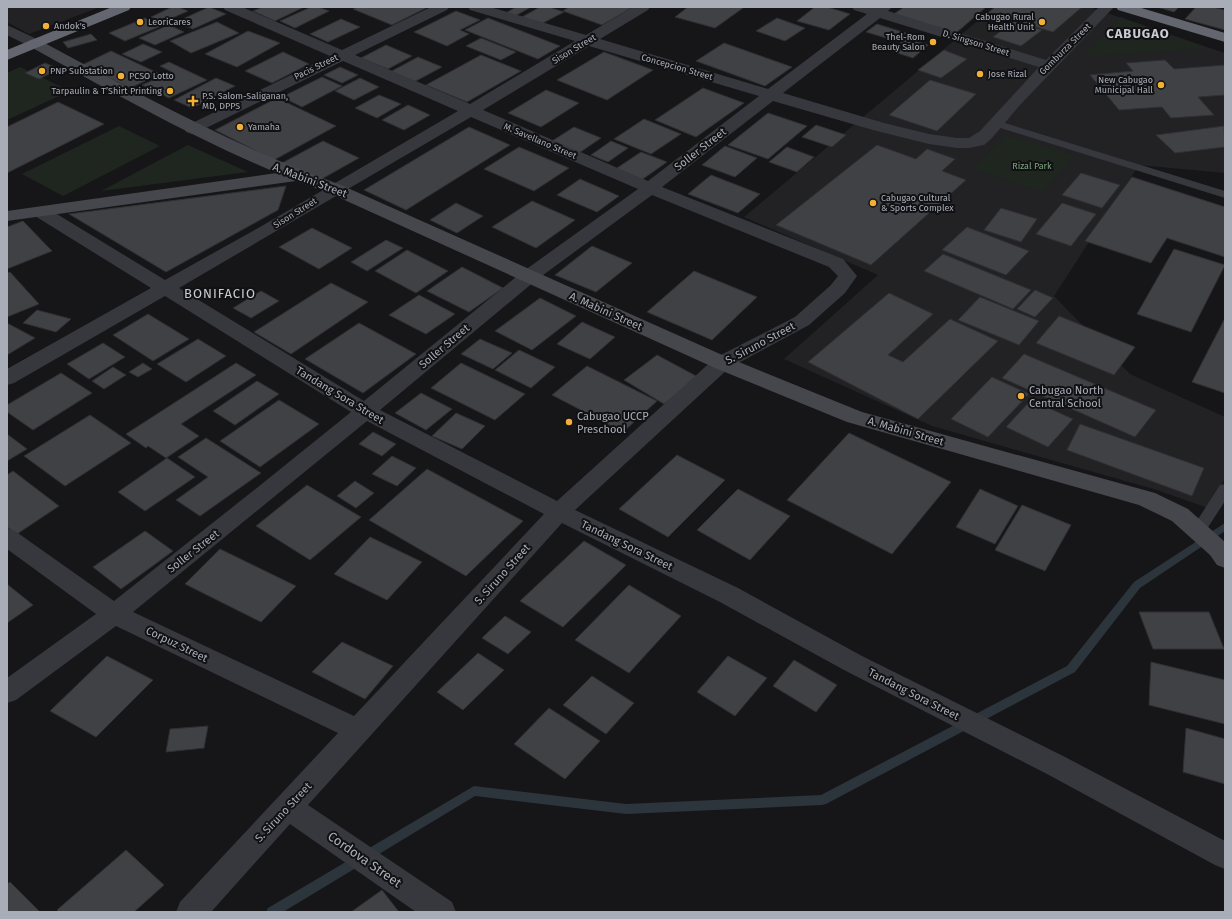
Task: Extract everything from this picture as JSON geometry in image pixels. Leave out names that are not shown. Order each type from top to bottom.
[{"type":"highway","points":[[7,55],[124,7]]},
{"type":"highway","points":[[1123,7],[1225,38]]},
{"type":"street","name":"M. Savellano Street","points":[[230,7],[650,188],[836,263],[848,276]]},
{"type":"street","name":"Pacis Street","points":[[192,129],[442,7]]},
{"type":"street","name":"Concepcion Street","points":[[474,7],[879,127]]},
{"type":"street","name":"Sison Street","points":[[7,378],[266,231],[643,7]]},
{"type":"street","name":"Gomburza Street","points":[[879,127],[947,142],[978,142],[985,137],[995,123],[1048,65],[1107,7]]},
{"type":"street","name":"D. Singson Street","points":[[874,9],[1048,65]]},
{"type":"street","name":"Soller Street","points":[[7,692],[114,614],[271,489],[528,277],[650,188],[771,94],[874,9]]},
{"type":"street","name":"A. Mabini Street","points":[[7,29],[192,129],[295,176],[335,189],[722,363],[855,417],[1147,499],[1180,515],[1222,554]]},
{"type":"street","points":[[9,217],[295,176]]},
{"type":"street","name":"Tandang Sora Street","points":[[41,212],[365,412],[559,512],[729,595],[853,663],[1057,766],[1225,856]]},
{"type":"street","name":"S. Siruno Street","points":[[191,912],[559,512],[722,363],[802,321],[838,289],[848,276]]},
{"type":"street","name":"Corpuz Street","points":[[7,537],[114,614],[359,731]]},
{"type":"street","name":"Cordova Street","points":[[288,807],[441,912]]},
{"type":"lane","points":[[995,123],[1225,195]]},
{"type":"lane","points":[[1198,531],[1225,490]]},
{"type":"shaded area","points":[[7,7],[100,7],[29,34],[7,22]]},
{"type":"shaded area","points":[[994,7],[1089,7],[1225,53],[1225,173],[1139,165],[1054,296],[1130,374],[1225,417],[1225,478],[1208,508],[1157,490],[932,426],[784,359],[878,275],[744,217]]},
{"type":"green space","points":[[1120,17],[1208,48],[1082,57]]},
{"type":"green space","points":[[20,67],[70,91],[7,120],[7,73]]},
{"type":"green space","points":[[119,126],[160,146],[63,196],[22,174]]},
{"type":"green space","name":"Rizal Park","points":[[1006,135],[1074,156],[1043,192],[973,169]]},
{"type":"green space","points":[[188,145],[248,172],[101,191]]},
{"type":"building","points":[[172,7],[178,7],[188,11],[163,22],[151,17]]},
{"type":"building","points":[[209,7],[226,14],[193,29],[176,22]]},
{"type":"building","points":[[263,7],[304,7],[275,21],[253,11]]},
{"type":"building","points":[[311,7],[318,7],[329,11],[295,28],[280,21]]},
{"type":"building","points":[[358,7],[426,8],[392,25],[353,9]]},
{"type":"building","points":[[516,7],[531,7],[515,16],[506,13]]},
{"type":"building","points":[[540,7],[549,7],[564,12],[541,24],[522,17]]},
{"type":"building","points":[[569,7],[633,7],[602,25],[563,11]]},
{"type":"building","points":[[688,7],[743,8],[715,28],[675,17]]},
{"type":"building","points":[[815,7],[827,7],[850,14],[829,30],[797,21]]},
{"type":"building","points":[[904,7],[986,7],[956,33],[894,14]]},
{"type":"building","name":"Cabugao Rural Health Unit","points":[[995,7],[1082,7],[1053,32],[988,13]]},
{"type":"building","points":[[1157,7],[1179,7],[1174,12]]},
{"type":"building","points":[[1196,7],[1212,7],[1225,10],[1225,30],[1185,19]]},
{"type":"building","points":[[456,11],[480,20],[460,30],[469,34],[447,46],[414,32]]},
{"type":"building","points":[[145,18],[161,26],[125,41],[109,33]]},
{"type":"building","points":[[488,18],[560,46],[538,59],[465,30]]},
{"type":"building","points":[[777,18],[805,28],[785,41],[756,31]]},
{"type":"building","points":[[341,19],[360,27],[328,42],[310,34]]},
{"type":"building","points":[[1014,21],[1042,30],[1021,46],[993,37]]},
{"type":"building","points":[[217,22],[239,33],[191,53],[170,41]]},
{"type":"building","points":[[877,24],[906,33],[896,41],[866,32]]},
{"type":"building","points":[[169,25],[184,32],[155,45],[139,38]]},
{"type":"building","points":[[248,31],[280,43],[237,67],[205,54]]},
{"type":"building","points":[[91,34],[97,40],[68,48],[63,42]]},
{"type":"building","points":[[481,38],[516,52],[501,60],[466,46]]},
{"type":"building","points":[[906,38],[928,45],[913,58],[891,51]]},
{"type":"building","points":[[724,43],[792,67],[765,86],[696,61]]},
{"type":"building","points":[[143,44],[162,52],[141,62],[122,54]]},
{"type":"building","points":[[386,45],[412,56],[388,69],[361,58]]},
{"type":"building","points":[[944,50],[967,59],[941,78],[918,70]]},
{"type":"building","points":[[111,51],[160,74],[130,88],[82,65]]},
{"type":"building","points":[[283,52],[309,64],[272,83],[245,71]]},
{"type":"building","points":[[604,52],[653,70],[607,100],[557,80]]},
{"type":"building","points":[[481,55],[521,71],[467,102],[426,85]]},
{"type":"building","points":[[418,57],[442,67],[414,82],[390,72]]},
{"type":"building","name":"New Cabugao Municipal Hall","points":[[1165,60],[1174,69],[1225,65],[1225,95],[1198,97],[1214,115],[1171,118],[1162,107],[1119,110],[1090,75],[1133,71],[1126,63]]},
{"type":"building","points":[[169,62],[207,80],[169,98],[142,85],[172,72],[160,66]]},
{"type":"building","name":"PNP Substation","points":[[45,63],[59,69],[39,79],[25,73]]},
{"type":"building","points":[[340,67],[358,75],[342,83],[324,75]]},
{"type":"building","points":[[322,77],[342,86],[302,107],[282,97]]},
{"type":"building","points":[[216,78],[235,86],[192,108],[174,100]]},
{"type":"building","points":[[360,78],[379,87],[354,100],[335,91]]},
{"type":"building","points":[[930,80],[976,94],[937,131],[889,115]]},
{"type":"building","points":[[703,88],[744,103],[696,137],[655,120]]},
{"type":"building","points":[[546,90],[579,103],[541,127],[508,113]]},
{"type":"building","points":[[379,95],[401,104],[377,118],[355,108]]},
{"type":"building","points":[[277,98],[336,126],[274,160],[215,130]]},
{"type":"building","points":[[58,102],[104,124],[7,173],[7,127]]},
{"type":"building","points":[[408,105],[430,115],[404,130],[382,120]]},
{"type":"building","points":[[768,113],[807,126],[768,159],[728,145]]},
{"type":"building","points":[[644,119],[681,134],[651,154],[614,139]]},
{"type":"building","points":[[816,125],[846,135],[832,147],[802,137]]},
{"type":"building","points":[[1224,126],[1225,147],[1175,153],[1156,135]]},
{"type":"building","points":[[469,127],[510,145],[406,210],[364,190]]},
{"type":"building","points":[[574,127],[601,138],[579,153],[552,141]]},
{"type":"building","points":[[323,141],[359,158],[318,181],[282,163]]},
{"type":"building","points":[[611,141],[628,148],[608,162],[591,155]]},
{"type":"building","name":"Cabugao Cultural & Sports Complex","points":[[877,145],[916,159],[927,149],[955,159],[942,171],[966,180],[871,265],[776,225]]},
{"type":"building","points":[[725,146],[757,158],[735,177],[702,165]]},
{"type":"building","points":[[519,147],[569,168],[534,191],[484,169]]},
{"type":"building","points":[[787,147],[814,157],[797,172],[769,162]]},
{"type":"building","points":[[641,152],[667,162],[640,181],[614,170]]},
{"type":"building","points":[[1081,173],[1120,185],[1102,208],[1062,195]]},
{"type":"building","points":[[711,175],[760,194],[738,213],[688,194]]},
{"type":"building","points":[[1132,177],[1225,207],[1225,257],[1167,238],[1151,263],[1085,241]]},
{"type":"building","points":[[580,179],[619,196],[597,212],[557,195]]},
{"type":"building","points":[[286,186],[278,210],[166,272],[69,214]]},
{"type":"building","points":[[532,201],[575,220],[536,248],[492,227]]},
{"type":"building","points":[[456,203],[483,216],[457,233],[430,220]]},
{"type":"building","points":[[1062,203],[1096,214],[1071,246],[1036,234]]},
{"type":"building","points":[[1001,208],[1037,219],[1021,242],[984,230]]},
{"type":"building","points":[[23,221],[52,251],[7,269],[7,227]]},
{"type":"building","points":[[967,227],[1029,251],[1006,275],[942,250]]},
{"type":"building","points":[[312,228],[352,248],[319,269],[279,247]]},
{"type":"building","points":[[386,240],[403,248],[367,271],[351,262]]},
{"type":"building","points":[[592,246],[632,263],[596,292],[555,275]]},
{"type":"building","points":[[1174,249],[1225,265],[1191,332],[1137,314]]},
{"type":"building","points":[[407,250],[448,271],[416,293],[375,271]]},
{"type":"building","points":[[943,254],[1031,290],[1013,309],[924,271]]},
{"type":"building","points":[[462,267],[503,288],[469,312],[427,291]]},
{"type":"building","points":[[694,271],[757,297],[712,340],[647,312]]},
{"type":"building","points":[[10,272],[39,304],[7,317],[7,273]]},
{"type":"building","points":[[331,283],[368,302],[291,354],[254,332]]},
{"type":"building","points":[[1035,290],[1053,298],[1035,317],[1017,309]]},
{"type":"building","points":[[261,291],[279,301],[251,318],[233,308]]},
{"type":"building","points":[[889,293],[933,314],[888,355],[903,362],[950,319],[998,341],[918,419],[808,362]]},
{"type":"building","points":[[419,295],[455,314],[426,334],[389,315]]},
{"type":"building","points":[[980,297],[1039,321],[1019,345],[958,320]]},
{"type":"building","points":[[540,298],[576,316],[532,350],[495,331]]},
{"type":"building","points":[[37,310],[71,319],[56,332],[23,323]]},
{"type":"building","points":[[148,314],[189,339],[153,361],[113,335]]},
{"type":"building","points":[[1059,316],[1135,347],[1114,375],[1036,343]]},
{"type":"building","points":[[1225,318],[1225,393],[1192,382]]},
{"type":"building","points":[[582,322],[615,337],[590,359],[557,344]]},
{"type":"building","points":[[7,323],[35,338],[7,355]]},
{"type":"building","points":[[359,323],[416,354],[363,393],[305,359]]},
{"type":"building","points":[[198,339],[226,356],[186,382],[157,364]]},
{"type":"building","points":[[480,339],[512,353],[493,369],[461,354]]},
{"type":"building","points":[[103,343],[125,357],[89,379],[67,364]]},
{"type":"building","points":[[519,350],[555,367],[531,388],[495,370]]},
{"type":"building","points":[[1024,354],[1156,410],[1135,437],[1002,378]]},
{"type":"building","points":[[657,355],[698,377],[664,404],[624,380]]},
{"type":"building","points":[[143,363],[152,369],[138,377],[129,372]]},
{"type":"building","points":[[236,363],[256,375],[181,424],[199,436],[166,458],[148,446],[146,448],[126,434]]},
{"type":"building","points":[[461,363],[525,394],[495,420],[431,388]]},
{"type":"building","points":[[587,366],[657,401],[623,432],[552,395]]},
{"type":"building","points":[[113,367],[126,375],[104,389],[92,381]]},
{"type":"building","points":[[61,373],[92,393],[33,430],[7,412],[7,405]]},
{"type":"building","points":[[992,377],[1029,394],[988,437],[951,419]]},
{"type":"building","points":[[257,381],[279,394],[235,425],[213,411]]},
{"type":"building","points":[[421,393],[452,409],[426,430],[395,413]]},
{"type":"building","points":[[279,400],[319,424],[260,467],[220,441]]},
{"type":"building","points":[[1031,400],[1073,419],[1048,447],[1006,427]]},
{"type":"building","points":[[456,413],[485,426],[462,449],[432,436]]},
{"type":"building","points":[[90,415],[131,443],[65,486],[24,456]]},
{"type":"building","points":[[1080,424],[1204,468],[1192,496],[1067,450]]},
{"type":"building","points":[[373,432],[396,444],[382,456],[359,444]]},
{"type":"building","points":[[849,433],[951,482],[892,554],[787,500]]},
{"type":"building","points":[[7,434],[27,449],[7,461]]},
{"type":"building","points":[[206,438],[261,473],[200,516],[176,500],[208,477],[178,457]]},
{"type":"building","points":[[677,455],[725,480],[668,537],[619,509]]},
{"type":"building","points":[[392,456],[416,468],[397,486],[372,474]]},
{"type":"building","points":[[167,458],[195,477],[145,511],[118,492]]},
{"type":"building","points":[[427,469],[523,521],[466,576],[369,520]]},
{"type":"building","points":[[13,471],[59,506],[17,534],[7,527],[7,475]]},
{"type":"building","points":[[355,481],[374,493],[356,508],[337,496]]},
{"type":"building","points":[[307,485],[361,517],[310,560],[256,526]]},
{"type":"building","points":[[738,489],[790,516],[750,560],[697,530]]},
{"type":"building","points":[[980,489],[1018,506],[995,544],[956,527]]},
{"type":"building","points":[[1022,505],[1071,525],[1045,571],[995,550]]},
{"type":"building","points":[[145,531],[173,551],[121,589],[93,567]]},
{"type":"building","points":[[370,537],[422,562],[387,600],[334,574]]},
{"type":"building","points":[[584,541],[626,565],[563,627],[520,601]]},
{"type":"building","points":[[220,549],[296,586],[261,622],[185,584]]},
{"type":"building","points":[[7,584],[33,605],[7,623]]},
{"type":"building","points":[[629,585],[681,616],[629,673],[575,640]]},
{"type":"building","points":[[1139,612],[1209,612],[1224,649],[1153,649]]},
{"type":"building","points":[[505,616],[531,632],[508,654],[482,638]]},
{"type":"building","points":[[342,642],[393,666],[365,699],[312,672]]},
{"type":"building","points":[[478,653],[504,670],[463,710],[437,692]]},
{"type":"building","points":[[107,656],[153,680],[96,737],[50,711]]},
{"type":"building","points":[[728,656],[767,678],[735,716],[697,692]]},
{"type":"building","points":[[794,660],[837,685],[816,712],[773,686]]},
{"type":"building","points":[[1151,662],[1225,680],[1225,724],[1149,705]]},
{"type":"building","points":[[592,676],[634,703],[606,734],[563,705]]},
{"type":"building","points":[[549,708],[600,741],[565,779],[514,744]]},
{"type":"building","points":[[208,726],[204,748],[166,752],[170,729]]},
{"type":"building","points":[[1186,728],[1225,739],[1225,784],[1183,772]]},
{"type":"building","points":[[126,850],[164,885],[134,912],[59,912],[57,910]]},
{"type":"building","points":[[10,882],[40,912],[7,912],[7,884]]},
{"type":"building","points":[[382,890],[399,912],[351,912]]},
{"type":"waterway","points":[[272,912],[474,791],[626,809],[822,800],[1071,669],[1137,585],[1225,526]]},
{"type":"place","name":"LeoriCares","points":[[140,22]]},
{"type":"place","name":"Cabugao Rural Health Unit","points":[[1042,22]]},
{"type":"place","name":"Andok's","points":[[46,26]]},
{"type":"place","name":"Thel-Rom Beauty Salon","points":[[933,42]]},
{"type":"place","name":"PNP Substation","points":[[42,71]]},
{"type":"place","name":"Jose Rizal","points":[[980,74]]},
{"type":"place","name":"PCSO Lotto","points":[[121,76]]},
{"type":"place","name":"New Cabugao Municipal Hall","points":[[1161,85]]},
{"type":"place","name":"Tarpaulin & T’Shirt Printing","points":[[170,91]]},
{"type":"place","name":"P.S. Salom-Saliganan, MD, DPPS","points":[[193,101]]},
{"type":"place","name":"Yamaha","points":[[240,127]]},
{"type":"place","name":"Cabugao Cultural & Sports Complex","points":[[873,203]]},
{"type":"place","name":"Cabugao North Central School","points":[[1021,396]]},
{"type":"place","name":"Cabugao UCCP Preschool","points":[[569,422]]},
{"type":"district","name":"CABUGAO","points":[[1138,33]]},
{"type":"district","name":"BONIFACIO","points":[[220,293]]}]
